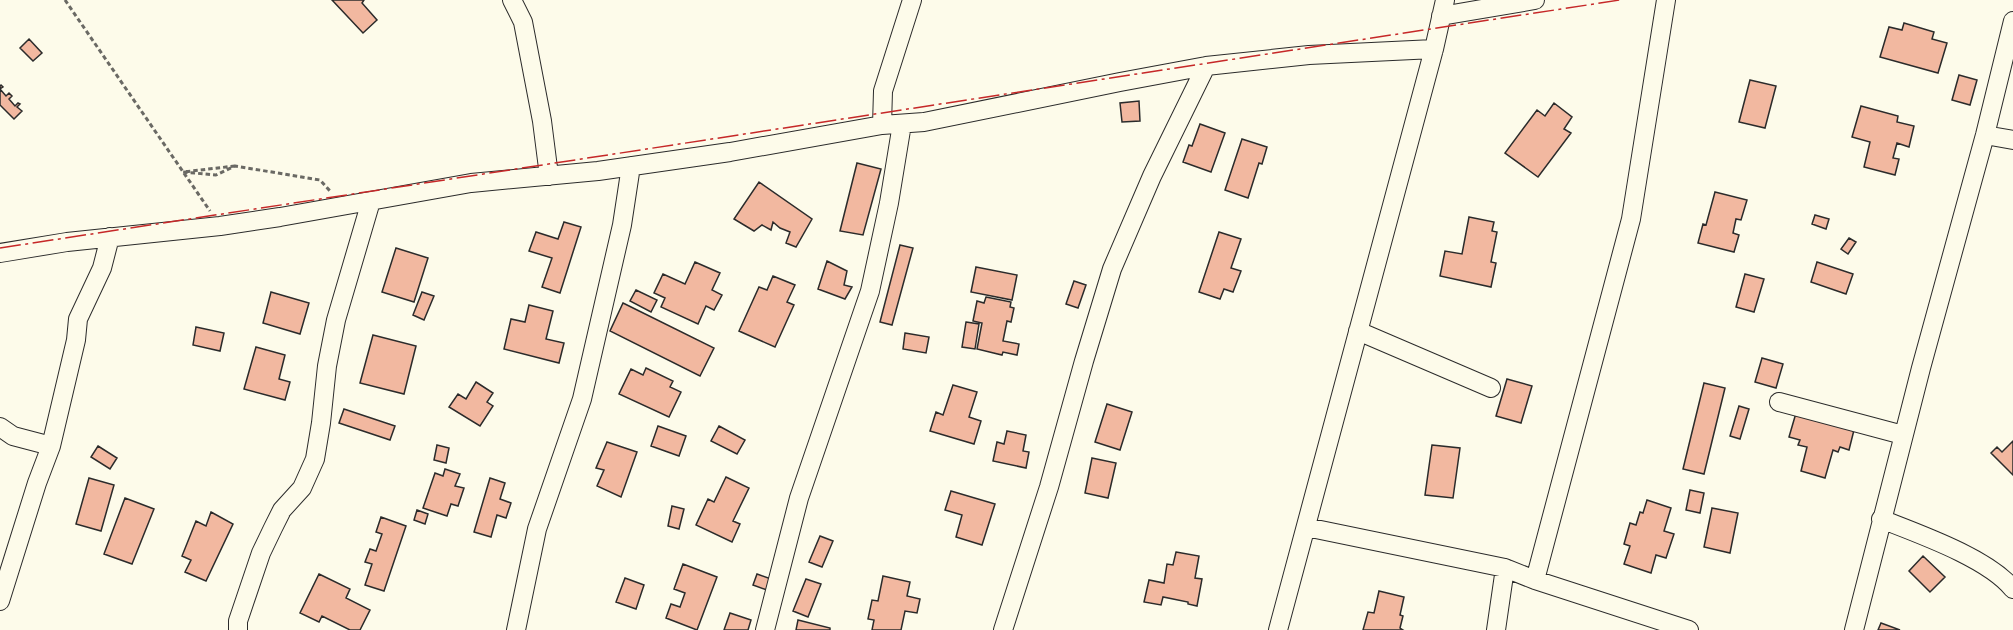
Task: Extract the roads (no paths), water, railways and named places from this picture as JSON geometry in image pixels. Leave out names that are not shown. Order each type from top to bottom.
[{"type":"street","points":[[512,0],[523,22],[542,121],[549,176]]},
{"type":"street","points":[[882,125],[883,91],[912,0]]},
{"type":"street","points":[[1278,630],[1434,49],[1443,8],[1535,0]]},
{"type":"street","points":[[1535,580],[1631,219],[1666,0]]},
{"type":"street","points":[[1854,630],[1881,519],[1985,135],[2013,21]]},
{"type":"street","points":[[0,253],[67,242],[220,226],[471,183],[631,166],[730,152],[882,125],[924,122],[1206,66],[1309,55],[1434,49]]},
{"type":"street","points":[[1003,630],[1049,487],[1112,269],[1152,176],[1206,66]]},
{"type":"street","points":[[765,630],[799,498],[870,291],[889,203],[902,124]]},
{"type":"street","points":[[1985,135],[2013,140]]},
{"type":"street","points":[[516,630],[537,529],[582,399],[617,249],[631,166]]},
{"type":"street","points":[[238,630],[238,621],[269,536],[282,510],[302,488],[315,459],[327,366],[336,320],[371,201]]},
{"type":"street","points":[[0,601],[51,446],[76,340],[78,319],[102,268],[110,237]]},
{"type":"street","points":[[1359,331],[1491,388]]},
{"type":"street","points":[[1779,402],[1903,435]]},
{"type":"street","points":[[0,427],[13,436],[51,446]]},
{"type":"street","points":[[1881,519],[1933,539],[1987,566],[2013,588]]},
{"type":"street","points":[[1306,527],[1505,568],[1689,630]]},
{"type":"street","points":[[1496,630],[1505,568]]}]
